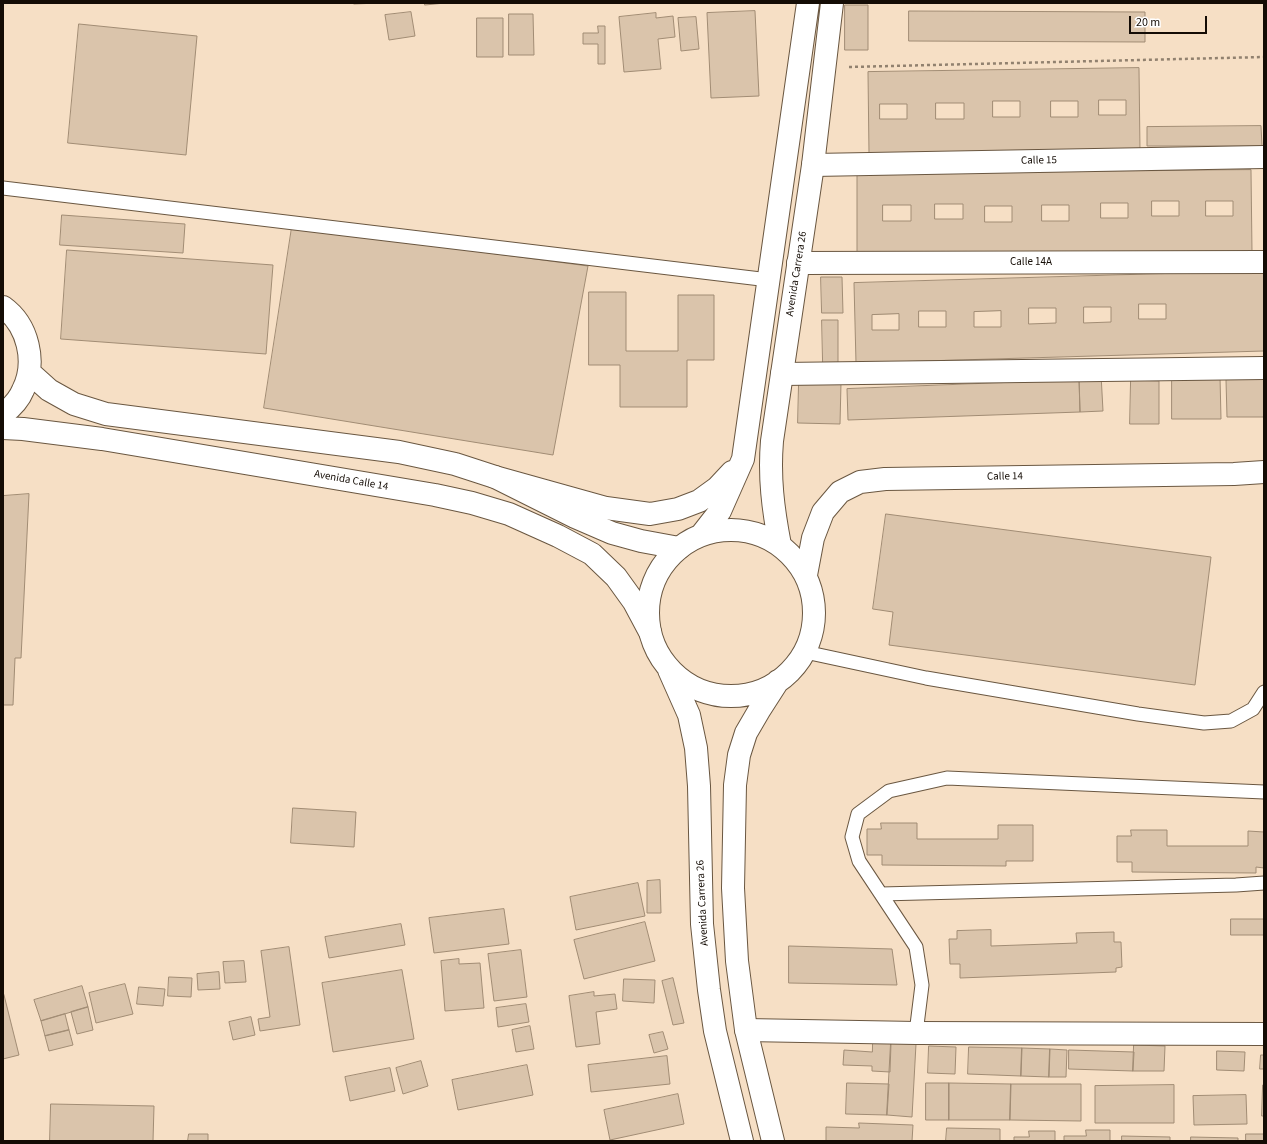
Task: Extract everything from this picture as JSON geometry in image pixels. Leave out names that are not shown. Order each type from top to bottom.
[{"type":"street","points":[[702,534],[720,511],[743,459],[808,3]]},
{"type":"street","name":"Avenida Carrera 26","points":[[780,544],[773,510],[770,462],[772,441],[813,165],[832,3]]},
{"type":"street","name":"Calle 15","points":[[813,165],[1264,157]]},
{"type":"street","name":"Calle 14A","points":[[798,263],[1264,262]]},
{"type":"street","points":[[3,307],[10,312],[22,329],[29,350],[29,372],[23,391],[11,407],[3,414]]},
{"type":"street","points":[[782,374],[1264,368]]},
{"type":"street","points":[[29,372],[49,390],[74,404],[106,414],[399,452],[455,464],[495,477],[606,508],[650,514],[678,509],[699,501],[717,488],[743,459]]},
{"type":"street","name":"Avenida Calle 14","points":[[3,428],[23,429],[102,439],[435,495],[472,503],[509,514],[558,536],[592,554],[616,577],[634,602],[650,632]]},
{"type":"street","name":"Calle 14","points":[[806,575],[813,538],[823,512],[840,492],[860,482],[885,479],[1234,474],[1264,472]]},
{"type":"street","points":[[495,477],[575,517],[612,533],[641,541],[679,548]]},
{"type":"street","points":[[773,1141],[746,1030],[737,962],[733,895],[735,785],[739,754],[746,733],[778,682],[793,669],[805,652],[812,633],[815,614],[813,594],[806,575],[795,558],[780,544],[762,535],[742,530],[722,530],[702,534],[679,548],[666,561],[656,577],[649,594],[647,613],[650,632],[657,651],[668,667],[683,681],[700,690],[720,695],[747,694],[778,682]]},
{"type":"street","name":"Avenida Carrera 26","points":[[668,667],[689,715],[696,748],[699,786],[702,924],[709,990],[715,1031],[742,1141]]},
{"type":"street","points":[[746,1030],[916,1033],[1264,1034]]},
{"type":"lane","points":[[3,188],[769,280]]},
{"type":"lane","points":[[805,652],[926,678],[1138,714],[1204,723],[1232,721],[1253,709],[1264,692]]},
{"type":"lane","points":[[916,1033],[922,985],[916,947],[859,861],[852,836],[858,814],[889,791],[947,778],[1264,792]]},
{"type":"lane","points":[[881,894],[1264,883]]},
{"type":"path","points":[[824,68],[1264,57]]},
{"type":"building","points":[[354,3],[379,3],[354,4]]},
{"type":"building","points":[[425,3],[445,3],[425,5]]},
{"type":"building","points":[[845,5],[868,5],[868,50],[845,50]]},
{"type":"building","points":[[755,11],[759,96],[711,98],[707,13]]},
{"type":"building","points":[[909,11],[1145,12],[1145,42],[909,41]]},
{"type":"building","points":[[411,12],[415,36],[389,40],[385,15]]},
{"type":"building","points":[[656,13],[656,18],[673,16],[675,37],[658,39],[661,69],[624,72],[619,17]]},
{"type":"building","points":[[509,14],[533,14],[534,55],[509,55]]},
{"type":"building","points":[[696,17],[699,49],[681,51],[678,18]]},
{"type":"building","points":[[477,18],[503,18],[503,57],[477,57]]},
{"type":"building","points":[[79,24],[197,36],[186,155],[68,143]]},
{"type":"building","points":[[598,26],[605,26],[605,64],[598,64],[598,44],[583,44],[583,33],[598,33]]},
{"type":"building","points":[[1139,68],[1140,151],[869,154],[868,72]],"holes":[[[1099,100],[1126,100],[1126,115],[1099,115]],[[993,101],[1020,101],[1020,117],[993,117]],[[1051,101],[1078,101],[1078,117],[1051,117]],[[936,103],[964,103],[964,119],[936,119]],[[880,104],[907,104],[907,119],[880,119]]]},
{"type":"building","points":[[1261,126],[1262,146],[1147,146],[1147,127]]},
{"type":"building","points":[[1251,170],[1252,252],[857,256],[857,174]],"holes":[[[1152,201],[1179,201],[1179,216],[1152,216]],[[1206,201],[1233,201],[1233,216],[1206,216]],[[1101,203],[1128,203],[1128,218],[1101,218]],[[935,204],[963,204],[963,219],[935,219]],[[883,205],[911,205],[911,221],[883,221]],[[1042,205],[1069,205],[1069,221],[1042,221]],[[985,206],[1012,206],[1012,222],[985,222]]]},
{"type":"building","points":[[62,215],[185,224],[183,253],[60,245]]},
{"type":"building","points":[[292,227],[588,266],[553,455],[264,408]]},
{"type":"building","points":[[67,250],[273,265],[266,354],[61,339]]},
{"type":"building","points":[[1264,271],[1264,351],[856,363],[854,283]],"holes":[[[1139,304],[1166,304],[1166,319],[1139,319]],[[1084,307],[1111,307],[1111,322],[1084,323]],[[1029,308],[1056,308],[1056,323],[1029,324]],[[919,311],[946,311],[946,327],[919,327]],[[1001,311],[1001,327],[974,327],[974,312]],[[899,314],[899,330],[872,330],[872,315]]]},
{"type":"building","points":[[821,277],[842,277],[843,313],[822,313]]},
{"type":"building","points":[[589,292],[626,292],[626,351],[678,351],[678,295],[714,295],[714,360],[687,360],[687,407],[620,407],[620,365],[589,365]]},
{"type":"building","points":[[822,320],[838,320],[838,363],[823,363]]},
{"type":"building","points":[[1101,374],[1103,411],[1080,412],[1079,375]]},
{"type":"building","points":[[1172,377],[1220,377],[1221,419],[1172,419]]},
{"type":"building","points":[[1264,379],[1264,417],[1227,417],[1226,380]]},
{"type":"building","points":[[1079,380],[1080,412],[848,420],[847,389]]},
{"type":"building","points":[[1131,380],[1159,381],[1159,424],[1130,424]]},
{"type":"building","points":[[799,382],[841,383],[840,424],[798,423]]},
{"type":"building","points":[[29,494],[21,658],[15,658],[13,705],[3,705],[3,496]]},
{"type":"building","points":[[886,514],[1211,557],[1195,685],[889,645],[893,612],[873,609]]},
{"type":"building","points":[[293,808],[356,812],[354,847],[291,843]]},
{"type":"building","points":[[881,823],[917,823],[917,839],[998,839],[998,825],[1033,825],[1033,861],[1006,861],[1006,866],[882,865],[882,855],[867,855],[867,829],[881,829]]},
{"type":"building","points":[[1131,830],[1167,830],[1167,846],[1248,846],[1248,831],[1264,832],[1264,868],[1256,867],[1256,873],[1132,872],[1132,862],[1117,862],[1117,836],[1131,836]]},
{"type":"building","points":[[660,880],[661,913],[647,913],[647,881]]},
{"type":"building","points":[[638,883],[645,916],[576,930],[570,897]]},
{"type":"building","points":[[504,909],[509,944],[434,953],[429,918]]},
{"type":"building","points":[[1231,919],[1264,919],[1264,935],[1231,935]]},
{"type":"building","points":[[645,922],[655,961],[584,979],[574,940]]},
{"type":"building","points":[[401,924],[405,945],[329,958],[325,937]]},
{"type":"building","points":[[991,930],[991,946],[1077,943],[1076,933],[1114,932],[1114,942],[1121,942],[1122,967],[1116,968],[1116,972],[960,978],[960,964],[950,964],[949,939],[957,939],[957,931]]},
{"type":"building","points":[[789,946],[892,949],[897,985],[789,983]]},
{"type":"building","points":[[289,947],[300,1025],[260,1031],[258,1019],[270,1017],[261,951]]},
{"type":"building","points":[[521,950],[527,997],[494,1001],[488,954]]},
{"type":"building","points":[[459,959],[459,964],[480,963],[484,1008],[445,1011],[441,961]]},
{"type":"building","points":[[244,961],[246,982],[225,983],[223,962]]},
{"type":"building","points":[[402,970],[414,1039],[333,1052],[322,983]]},
{"type":"building","points":[[219,972],[220,989],[198,990],[197,974]]},
{"type":"building","points":[[169,977],[192,978],[191,997],[168,996]]},
{"type":"building","points":[[673,978],[684,1023],[673,1025],[662,981]]},
{"type":"building","points":[[624,979],[655,980],[654,1003],[623,1001]]},
{"type":"building","points":[[125,984],[133,1014],[96,1023],[89,993]]},
{"type":"building","points":[[82,986],[88,1007],[41,1021],[34,1000]]},
{"type":"building","points":[[139,987],[165,989],[163,1006],[137,1004]]},
{"type":"building","points":[[594,992],[594,996],[615,994],[617,1009],[596,1012],[600,1044],[576,1047],[569,996]]},
{"type":"building","points":[[4,995],[19,1055],[3,1059],[3,996]]},
{"type":"building","points":[[526,1004],[529,1022],[498,1027],[496,1008]]},
{"type":"building","points":[[88,1007],[93,1030],[77,1034],[71,1012]]},
{"type":"building","points":[[65,1014],[69,1030],[45,1036],[41,1021]]},
{"type":"building","points":[[251,1017],[255,1035],[233,1040],[229,1022]]},
{"type":"building","points":[[530,1026],[534,1049],[516,1052],[512,1030]]},
{"type":"building","points":[[69,1030],[73,1045],[49,1051],[45,1036]]},
{"type":"building","points":[[663,1032],[668,1049],[654,1053],[649,1035]]},
{"type":"building","points":[[873,1042],[891,1043],[890,1072],[872,1071],[872,1066],[843,1065],[844,1050],[872,1052]]},
{"type":"building","points":[[891,1043],[916,1044],[912,1117],[887,1115]]},
{"type":"building","points":[[1134,1045],[1165,1046],[1164,1071],[1133,1071]]},
{"type":"building","points":[[929,1046],[956,1047],[955,1074],[928,1073]]},
{"type":"building","points":[[969,1047],[1022,1048],[1021,1076],[968,1074]]},
{"type":"building","points":[[1022,1048],[1050,1049],[1049,1077],[1021,1076]]},
{"type":"building","points":[[1050,1049],[1067,1050],[1066,1077],[1049,1077]]},
{"type":"building","points":[[1069,1050],[1134,1052],[1133,1071],[1069,1069]]},
{"type":"building","points":[[1217,1051],[1245,1052],[1244,1071],[1217,1070]]},
{"type":"building","points":[[1261,1055],[1264,1055],[1264,1069],[1260,1069]]},
{"type":"building","points":[[667,1056],[670,1084],[591,1092],[588,1065]]},
{"type":"building","points":[[421,1061],[428,1086],[403,1094],[396,1068]]},
{"type":"building","points":[[527,1065],[533,1095],[458,1110],[452,1080]]},
{"type":"building","points":[[390,1068],[395,1091],[350,1101],[345,1077]]},
{"type":"building","points":[[847,1083],[889,1084],[887,1115],[846,1114]]},
{"type":"building","points":[[926,1083],[949,1083],[949,1120],[926,1120]]},
{"type":"building","points":[[949,1083],[1011,1084],[1010,1120],[949,1120]]},
{"type":"building","points":[[1011,1084],[1081,1084],[1081,1121],[1010,1120]]},
{"type":"building","points":[[1174,1085],[1174,1123],[1095,1123],[1095,1086]]},
{"type":"building","points":[[1263,1085],[1264,1116],[1262,1116]]},
{"type":"building","points":[[678,1094],[684,1124],[610,1140],[604,1110]]},
{"type":"building","points":[[1246,1095],[1247,1124],[1194,1125],[1193,1096]]},
{"type":"building","points":[[51,1104],[154,1106],[153,1141],[50,1141]]},
{"type":"building","points":[[859,1123],[913,1125],[912,1141],[826,1141],[826,1127],[859,1128]]},
{"type":"building","points":[[947,1128],[1000,1129],[1000,1141],[946,1141]]},
{"type":"building","points":[[1086,1130],[1110,1130],[1110,1141],[1064,1141],[1064,1136],[1086,1136]]},
{"type":"building","points":[[1029,1131],[1055,1131],[1055,1141],[1014,1141],[1014,1137],[1029,1137]]},
{"type":"building","points":[[189,1134],[208,1134],[208,1141],[188,1141]]},
{"type":"building","points":[[1246,1134],[1264,1134],[1264,1141],[1246,1141]]},
{"type":"building","points":[[1122,1136],[1170,1137],[1170,1141],[1122,1141]]},
{"type":"building","points":[[1191,1137],[1238,1138],[1238,1141],[1191,1141]]}]
